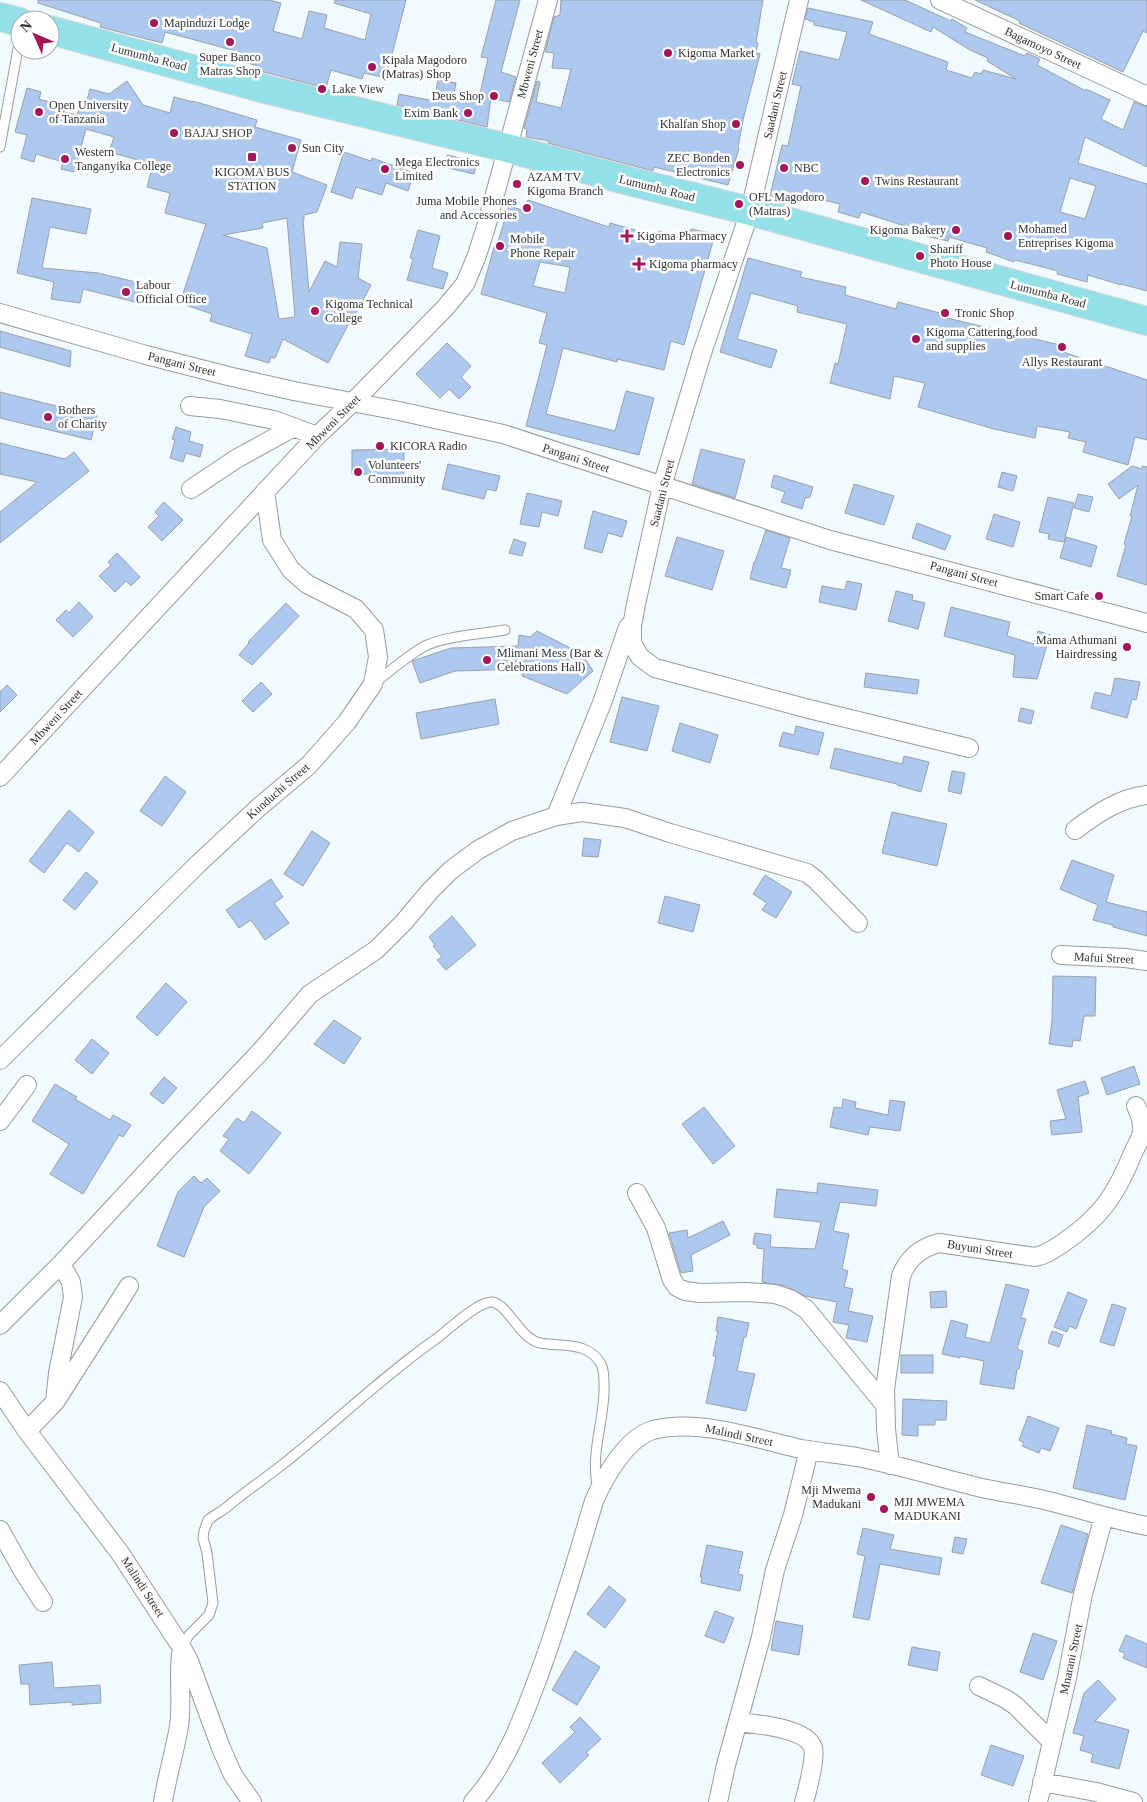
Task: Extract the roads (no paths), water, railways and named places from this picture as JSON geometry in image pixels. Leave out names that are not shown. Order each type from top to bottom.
[{"type":"main road","name":"Lumumba Road","points":[[60,33],[265,89],[507,148],[750,211],[1147,321]]},
{"type":"street","name":"Mbweni Street","points":[[0,777],[317,436],[445,308],[465,284],[476,258],[548,0]]},
{"type":"street","name":"Saadani Street","points":[[799,0],[750,211],[701,356],[662,486],[636,604],[632,643],[640,657],[655,668],[809,710],[969,748]]},
{"type":"street","name":"Bagamoyo Street","points":[[940,0],[1147,96]]},
{"type":"street","name":"Pangani Street","points":[[0,314],[155,358],[247,380],[503,434],[830,540],[1147,623]]},
{"type":"street","points":[[190,406],[248,414],[274,420],[317,436]]},
{"type":"street","points":[[191,489],[244,454],[294,427]]},
{"type":"street","name":"Kunduchi Street","points":[[0,1060],[198,864],[259,807],[309,765],[347,722],[371,686],[378,657],[374,630],[356,609],[306,584],[291,570],[272,540],[265,492]]},
{"type":"street","points":[[556,816],[602,703],[636,604]]},
{"type":"street","points":[[1075,830],[1110,807],[1139,796],[1147,795]]},
{"type":"street","points":[[0,1325],[61,1264],[261,1051],[310,994],[376,950],[451,870],[478,850],[512,831],[556,816],[582,812],[625,818],[807,873],[858,923]]},
{"type":"street","name":"Mafui Street","points":[[1061,955],[1147,961]]},
{"type":"street","points":[[0,1121],[28,1085]]},
{"type":"street","name":"Buyuni Street","points":[[890,1465],[886,1429],[885,1389],[901,1276],[910,1260],[922,1250],[939,1243],[1036,1257],[1043,1256],[1067,1240],[1084,1228],[1102,1210],[1116,1190],[1142,1135],[1140,1116],[1136,1106]]},
{"type":"street","points":[[637,1193],[656,1228],[672,1280],[677,1287],[685,1291],[700,1293],[746,1292],[775,1294],[790,1299],[806,1308],[885,1405]]},
{"type":"street","points":[[55,1402],[58,1373],[73,1297],[70,1282],[61,1264]]},
{"type":"street","points":[[27,1431],[55,1402],[128,1286]]},
{"type":"street","name":"Malindi Street","points":[[0,1391],[27,1431],[120,1553],[182,1648],[189,1660],[229,1766],[252,1802]]},
{"type":"street","name":"Malindi Street","points":[[473,1802],[484,1790],[496,1770],[526,1711],[549,1648],[599,1490],[621,1455],[638,1437],[654,1430],[697,1427],[716,1429],[809,1450],[858,1457],[984,1489],[1047,1500],[1147,1526]]},
{"type":"street","points":[[718,1802],[761,1637],[775,1570],[793,1515],[809,1450]]},
{"type":"street","name":"Mnarani Street","points":[[1038,1802],[1068,1678],[1084,1594],[1104,1516]]},
{"type":"street","points":[[0,1530],[43,1602]]},
{"type":"street","points":[[164,1802],[179,1727],[179,1680],[182,1648]]},
{"type":"street","points":[[979,1686],[1006,1698],[1052,1742]]},
{"type":"street","points":[[738,1722],[791,1731],[806,1738],[811,1743],[814,1749],[814,1758],[804,1802]]},
{"type":"street","points":[[1042,1782],[1096,1792],[1133,1802]]},
{"type":"lane","points":[[0,147],[16,60]]},
{"type":"lane","points":[[371,686],[406,658],[426,646],[505,630]]},
{"type":"lane","points":[[182,1648],[186,1637],[209,1615],[213,1603],[209,1562],[203,1538],[208,1520],[287,1461],[375,1385],[468,1314],[487,1303],[496,1303],[501,1307],[526,1336],[534,1341],[577,1346],[597,1358],[602,1366],[604,1402],[595,1462],[599,1490]]},
{"type":"place","name":"Mapinduzi Lodge","points":[[154,23]]},
{"type":"place","name":"Super Banco Matras Shop","points":[[230,42]]},
{"type":"place","name":"Kigoma Market","points":[[668,53]]},
{"type":"place","name":"Kipala Magodoro (Matras) Shop","points":[[372,67]]},
{"type":"place","name":"Lake View","points":[[322,89]]},
{"type":"place","name":"Deus Shop","points":[[494,96]]},
{"type":"place","name":"Open University of Tanzania","points":[[39,112]]},
{"type":"place","name":"Exim Bank","points":[[468,113]]},
{"type":"place","name":"Khalfan Shop","points":[[736,124]]},
{"type":"place","name":"BAJAJ SHOP","points":[[174,133]]},
{"type":"place","name":"Sun City","points":[[292,148]]},
{"type":"place","name":"KIGOMA BUS STATION","points":[[252,157]]},
{"type":"place","name":"Western Tanganyika College","points":[[65,159]]},
{"type":"place","name":"ZEC Bonden Electronics","points":[[740,165]]},
{"type":"place","name":"NBC","points":[[784,168]]},
{"type":"place","name":"Mega Electronics Limited","points":[[385,169]]},
{"type":"place","name":"Twins Restaurant","points":[[865,181]]},
{"type":"place","name":"AZAM TV Kigoma Branch","points":[[517,184]]},
{"type":"place","name":"OFL Magodoro (Matras)","points":[[739,204]]},
{"type":"place","name":"Juma Mobile Phones and Accessories","points":[[527,208]]},
{"type":"place","name":"Kigoma Bakery","points":[[956,230]]},
{"type":"place","name":"Kigoma Pharmacy","points":[[627,236]]},
{"type":"place","name":"Mohamed Entreprises Kigoma","points":[[1008,236]]},
{"type":"place","name":"Mobile Phone Repair","points":[[500,246]]},
{"type":"place","name":"Shariff Photo House","points":[[920,256]]},
{"type":"place","name":"Kigoma pharmacy","points":[[639,264]]},
{"type":"place","name":"Labour Official Office","points":[[126,292]]},
{"type":"place","name":"Kigoma Technical College","points":[[315,311]]},
{"type":"place","name":"Tronic Shop","points":[[945,313]]},
{"type":"place","name":"Kigoma Cattering,food and supplies","points":[[916,339]]},
{"type":"place","name":"Allys Restaurant","points":[[1062,347]]},
{"type":"place","name":"Bothers of Charity","points":[[48,417]]},
{"type":"place","name":"KICORA Radio","points":[[380,446]]},
{"type":"place","name":"Volunteers' Community","points":[[358,472]]},
{"type":"place","name":"Smart Cafe","points":[[1099,596]]},
{"type":"place","name":"Mama Athumani Hairdressing","points":[[1127,647]]},
{"type":"place","name":"Mlimani Mess (Bar & Celebrations Hall)","points":[[487,660]]},
{"type":"place","name":"Mji Mwema Madukani","points":[[871,1497]]},
{"type":"place","name":"MJI MWEMA MADUKANI","points":[[884,1509]]}]
